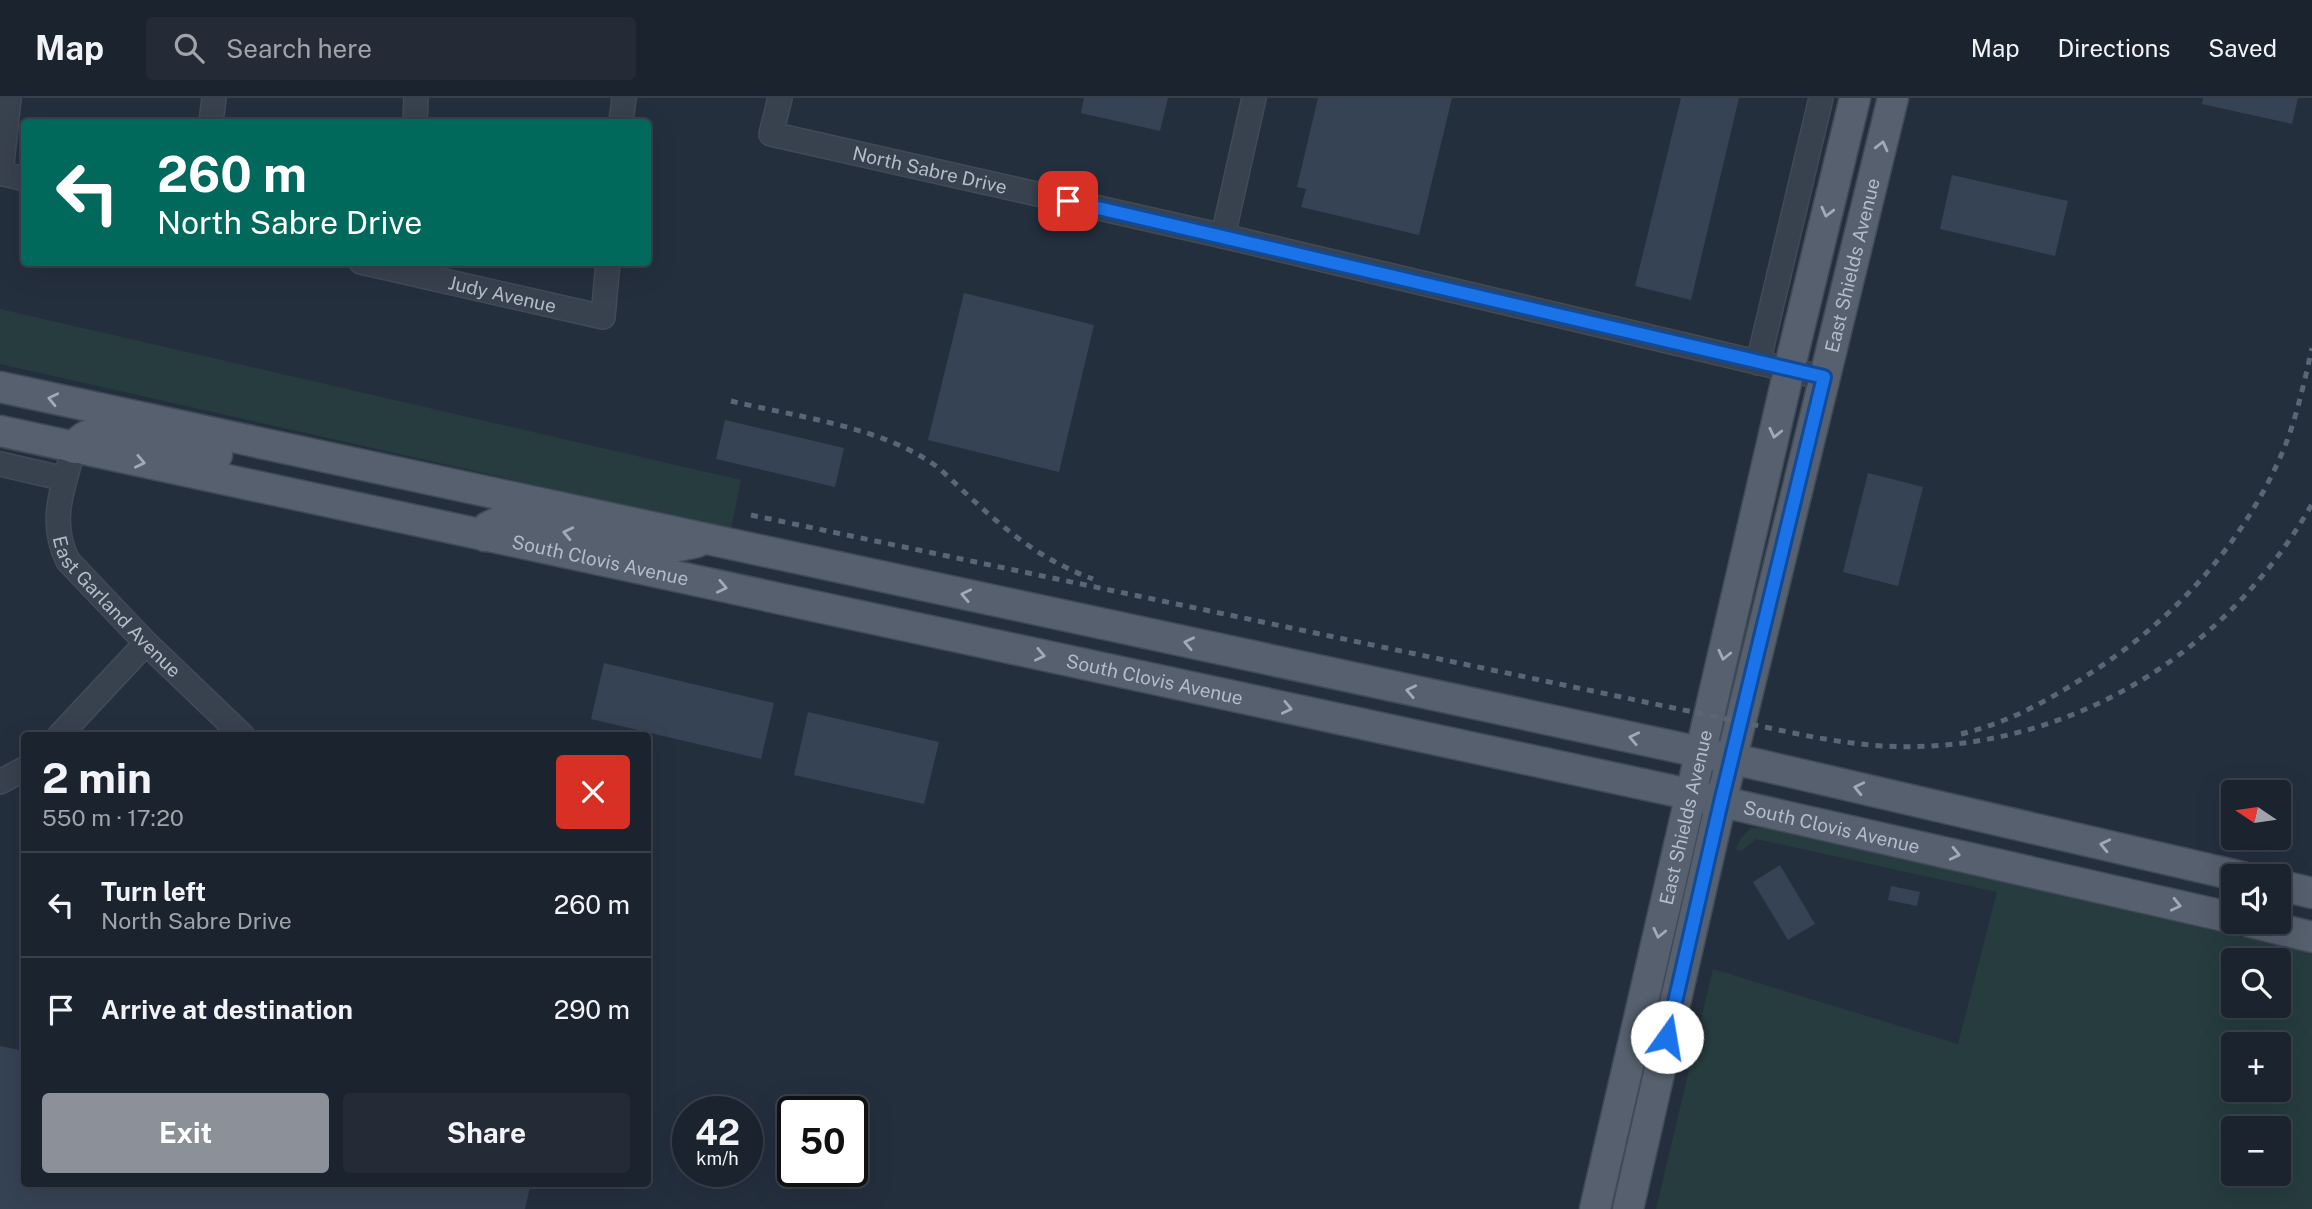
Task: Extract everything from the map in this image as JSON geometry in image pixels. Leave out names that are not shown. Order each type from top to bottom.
[{"type":"main road","name":"East Shields Avenue","points":[[1595,1209],[1789,370],[1855,98]]},
{"type":"main road","name":"East Shields Avenue","points":[[1628,1209],[1731,759],[1894,98]]},
{"type":"main road","points":[[0,387],[1700,752],[2221,872]]},
{"type":"main road","name":"South Clovis Avenue","points":[[0,431],[1690,795],[2221,915]]},
{"type":"main road","points":[[74,448],[89,434],[100,432],[249,461],[304,453]]},
{"type":"main road","points":[[338,505],[354,492],[474,515],[485,509],[497,494]]},
{"type":"main road","points":[[485,536],[488,527],[503,520],[624,546],[659,550],[707,540]]},
{"type":"main road","points":[[2291,888],[2312,893]]},
{"type":"main road","points":[[2291,932],[2312,937]]},
{"type":"main road","points":[[1612,1209],[1634,1115],[1631,1092],[1624,1086]]},
{"type":"street","points":[[9,98],[1,173],[21,178]]},
{"type":"street","points":[[211,119],[214,98]]},
{"type":"street","points":[[415,119],[416,98]]},
{"type":"street","points":[[621,119],[624,98]]},
{"type":"street","name":"North Sabre Drive","points":[[779,98],[771,134],[1223,236],[1824,377]]},
{"type":"street","points":[[1223,236],[1254,98]]},
{"type":"street","points":[[1758,363],[1821,98]]},
{"type":"street","name":"Judy Avenue","points":[[406,268],[604,317],[608,266]]},
{"type":"street","name":"East Garland Avenue","points":[[74,448],[57,523],[61,545],[68,561],[146,643],[239,732]]},
{"type":"street","points":[[0,464],[65,480]]},
{"type":"street","points":[[63,732],[146,643]]},
{"type":"street","points":[[0,782],[21,771]]},
{"type":"green space","points":[[0,309],[741,480],[731,529],[0,364]]},
{"type":"green space","points":[[1766,827],[2290,948],[2221,948],[2221,1018],[2291,1018],[2291,948],[2312,953],[2312,1209],[1656,1209],[1713,969],[1958,1044],[1997,892],[1756,839],[1741,851],[1735,849],[1751,828]]},
{"type":"building","points":[[1084,98],[1168,98],[1160,131],[1081,113]]},
{"type":"building","points":[[1318,98],[1452,98],[1419,235],[1301,207],[1306,189],[1297,187]]},
{"type":"building","points":[[1681,98],[1739,98],[1691,300],[1635,286]]},
{"type":"building","points":[[2203,98],[2298,98],[2292,124],[2202,104]]},
{"type":"building","points":[[1952,175],[2068,201],[2055,256],[1940,229]]},
{"type":"building","points":[[964,293],[1094,325],[1059,472],[928,440]]},
{"type":"building","points":[[725,420],[844,448],[835,487],[716,459]]},
{"type":"building","points":[[1868,473],[1923,487],[1898,586],[1843,572]]},
{"type":"building","points":[[604,663],[774,703],[761,759],[591,719]]},
{"type":"building","points":[[808,712],[939,742],[924,804],[794,775]]},
{"type":"building","points":[[1780,865],[1815,924],[1788,940],[1753,882]]},
{"type":"building","points":[[1891,886],[1920,892],[1917,906],[1888,900]]},
{"type":"building","points":[[0,1046],[21,1050],[21,1187],[530,1187],[525,1209],[0,1209]]},
{"type":"railway","points":[[1961,734],[2026,711],[2086,676],[2149,630],[2205,575],[2252,512],[2271,477],[2291,430],[2312,348]]},
{"type":"railway","points":[[731,401],[840,425],[894,443],[940,469],[993,518],[1029,546],[1093,579]]},
{"type":"railway","points":[[751,515],[1803,735],[1882,746],[1948,745],[2012,734],[2074,714],[2131,686],[2185,650],[2233,608],[2276,559],[2312,504]]},
{"type":"route","points":[[1068,201],[1824,377],[1667,1037]]}]
